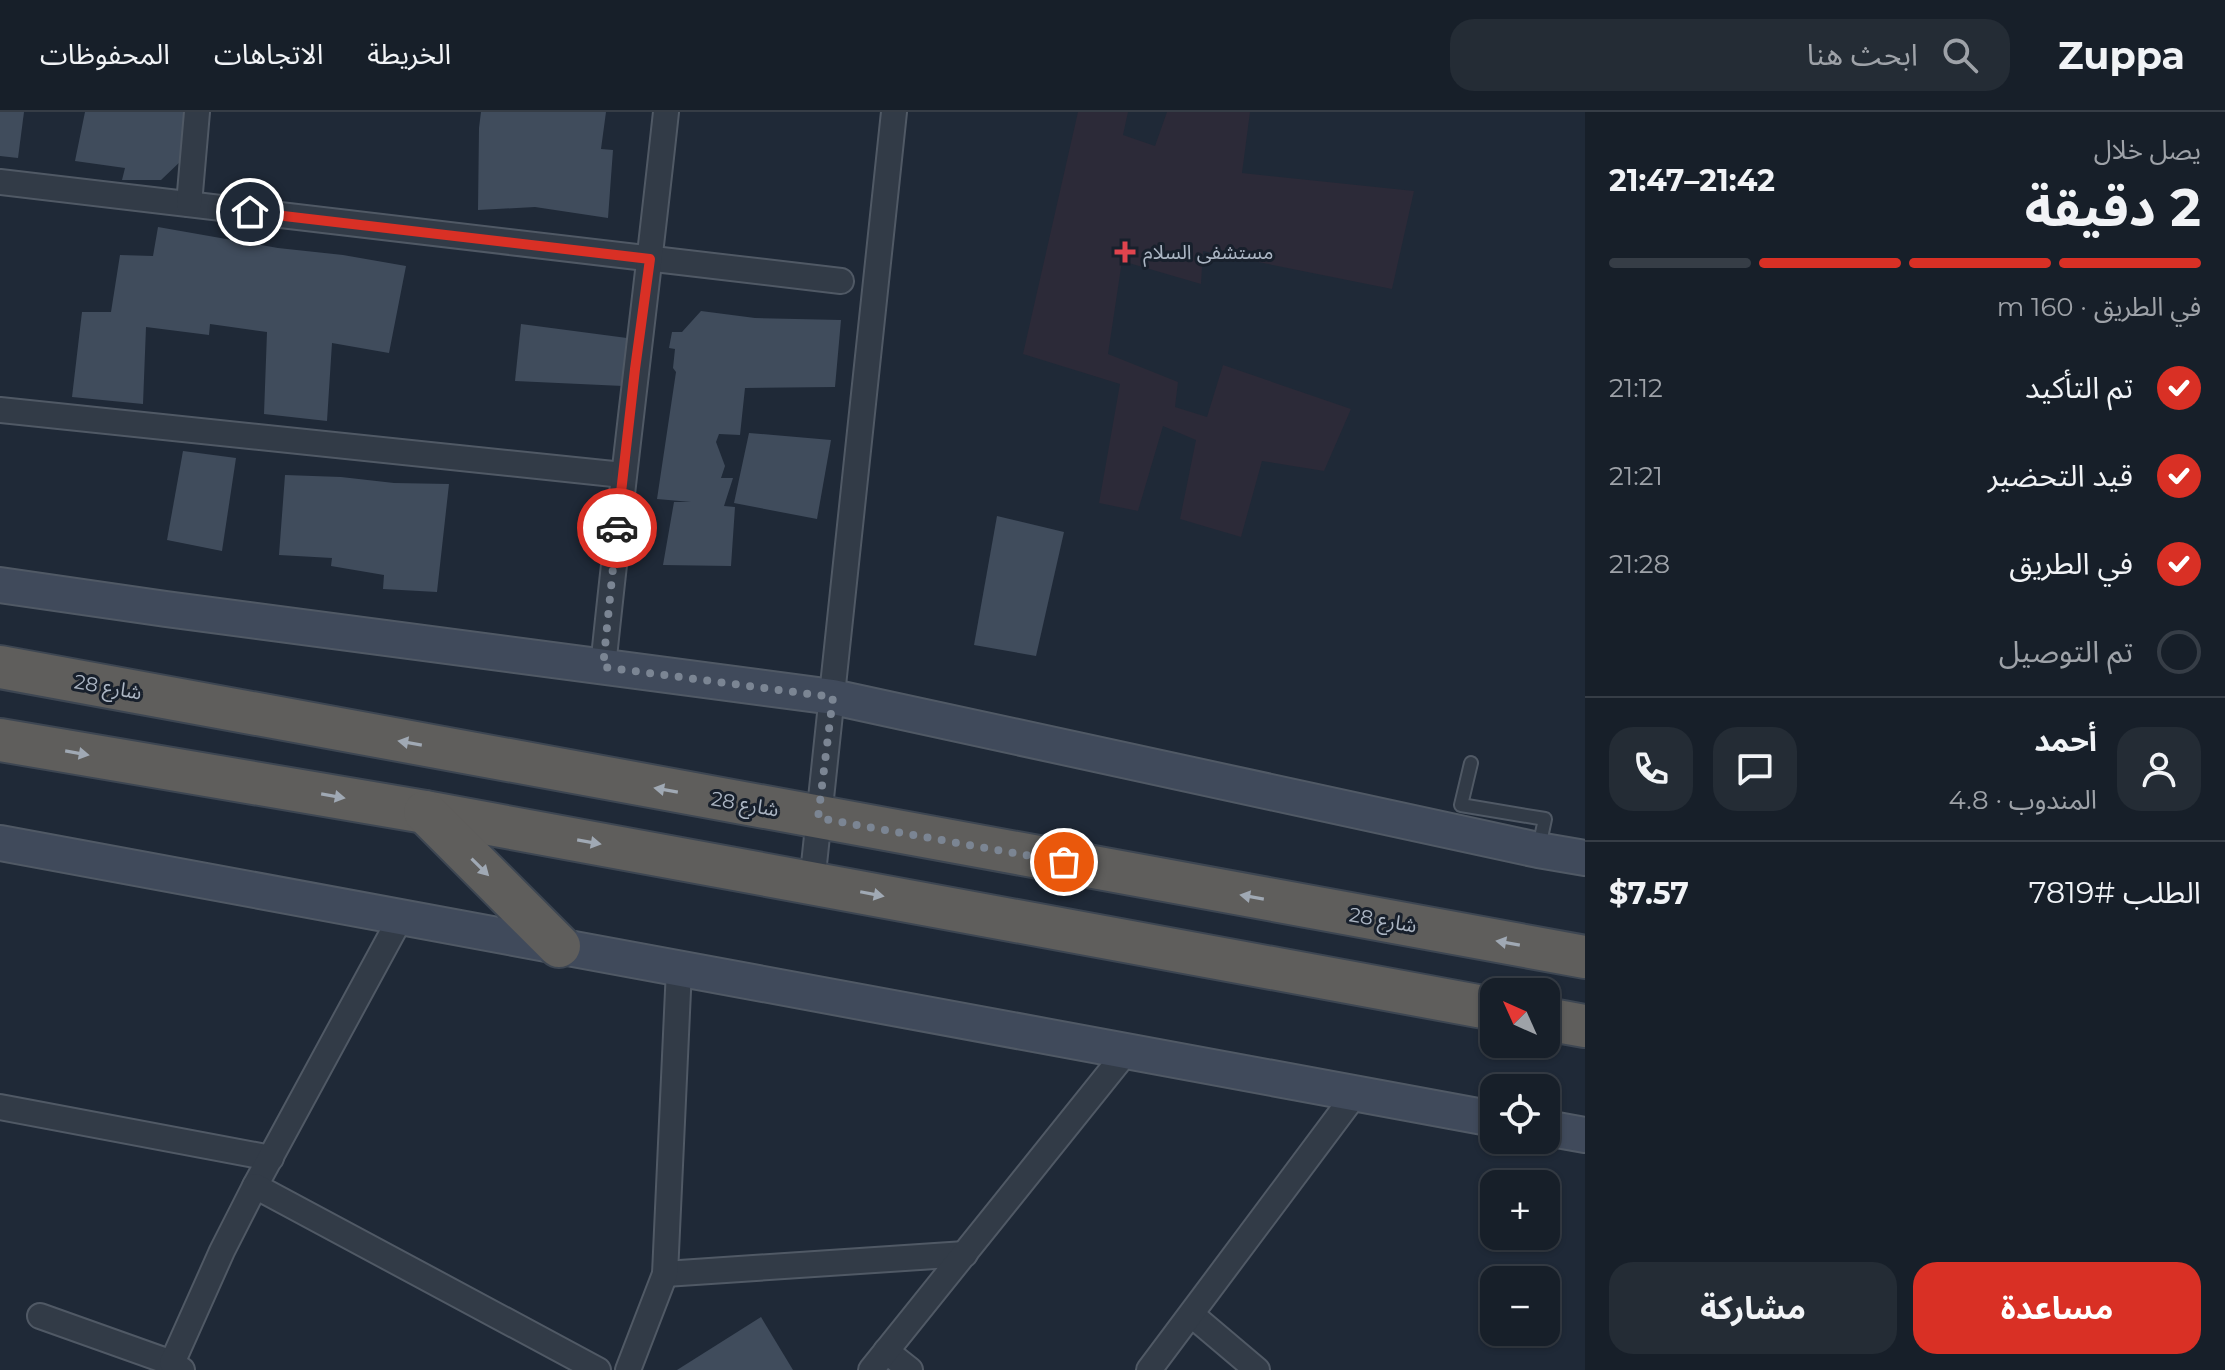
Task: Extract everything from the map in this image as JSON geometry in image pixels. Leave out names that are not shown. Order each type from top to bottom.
[{"type":"highway","name":"شارع 28","points":[[0,667],[1585,957]]},
{"type":"highway","points":[[0,740],[425,812],[1480,1006]]},
{"type":"highway","points":[[425,812],[559,946]]},
{"type":"highway","points":[[1560,1022],[1585,1026]]},
{"type":"main road","points":[[0,585],[833,697],[1585,858]]},
{"type":"main road","points":[[0,843],[1480,1116]]},
{"type":"main road","points":[[1560,1131],[1585,1135]]},
{"type":"street","points":[[189,204],[197,112]]},
{"type":"street","points":[[603,667],[666,112]]},
{"type":"street","points":[[812,883],[894,112]]},
{"type":"street","points":[[0,182],[841,281]]},
{"type":"street","points":[[0,410],[623,475]]},
{"type":"street","points":[[40,1316],[177,1367],[222,1251],[401,917]]},
{"type":"street","points":[[628,1370],[665,1274],[679,969]]},
{"type":"street","points":[[871,1370],[1127,1051]]},
{"type":"street","points":[[1149,1370],[1356,1093]]},
{"type":"street","points":[[0,1107],[271,1158]]},
{"type":"street","points":[[255,1186],[598,1370]]},
{"type":"street","points":[[665,1274],[965,1254]]},
{"type":"street","points":[[1192,1315],[1257,1370]]},
{"type":"street","points":[[886,1351],[910,1370]]},
{"type":"lane","points":[[1471,763],[1461,805],[1545,819],[1538,850]]},
{"type":"shaded area","points":[[1078,112],[1128,112],[1123,135],[1155,146],[1167,112],[1250,112],[1242,173],[1414,191],[1392,289],[1203,251],[1201,284],[1122,261],[1108,354],[1178,382],[1175,407],[1207,417],[1223,365],[1351,409],[1324,471],[1262,461],[1241,537],[1180,519],[1196,440],[1163,426],[1138,511],[1099,503],[1120,384],[1023,354]]},
{"type":"building","points":[[0,112],[24,112],[18,158],[0,156]]},
{"type":"building","points":[[85,112],[187,112],[184,158],[161,180],[122,180],[125,168],[75,161]]},
{"type":"building","points":[[481,112],[606,112],[601,149],[613,150],[608,218],[535,207],[478,210]]},
{"type":"building","points":[[158,227],[406,266],[389,353],[332,343],[327,421],[264,414],[267,332],[210,324],[209,335],[146,327],[143,404],[72,397],[82,312],[111,312],[120,255],[153,256]]},
{"type":"building","points":[[701,311],[755,318],[841,320],[835,387],[745,388],[740,435],[719,434],[716,442],[725,466],[721,478],[733,478],[724,506],[735,507],[731,566],[663,565],[674,502],[691,502],[657,499],[676,372],[673,368],[675,349],[669,348],[672,332],[682,332]]},
{"type":"building","points":[[521,324],[627,338],[623,386],[515,381]]},
{"type":"building","points":[[749,433],[831,440],[817,519],[734,503]]},
{"type":"building","points":[[183,451],[236,458],[222,551],[167,540]]},
{"type":"building","points":[[285,475],[449,484],[437,592],[383,589],[384,575],[331,566],[332,558],[279,555]]},
{"type":"building","points":[[997,516],[1064,532],[1036,656],[974,645]]},
{"type":"building","points":[[761,1317],[793,1370],[677,1370]]},
{"type":"way so far","points":[[617,528],[603,667],[833,697],[818,818],[1064,862]]},
{"type":"place","name":"مستشفى السلام","points":[[1125,252]]},
{"type":"route","points":[[250,212],[650,259],[617,528]]}]
